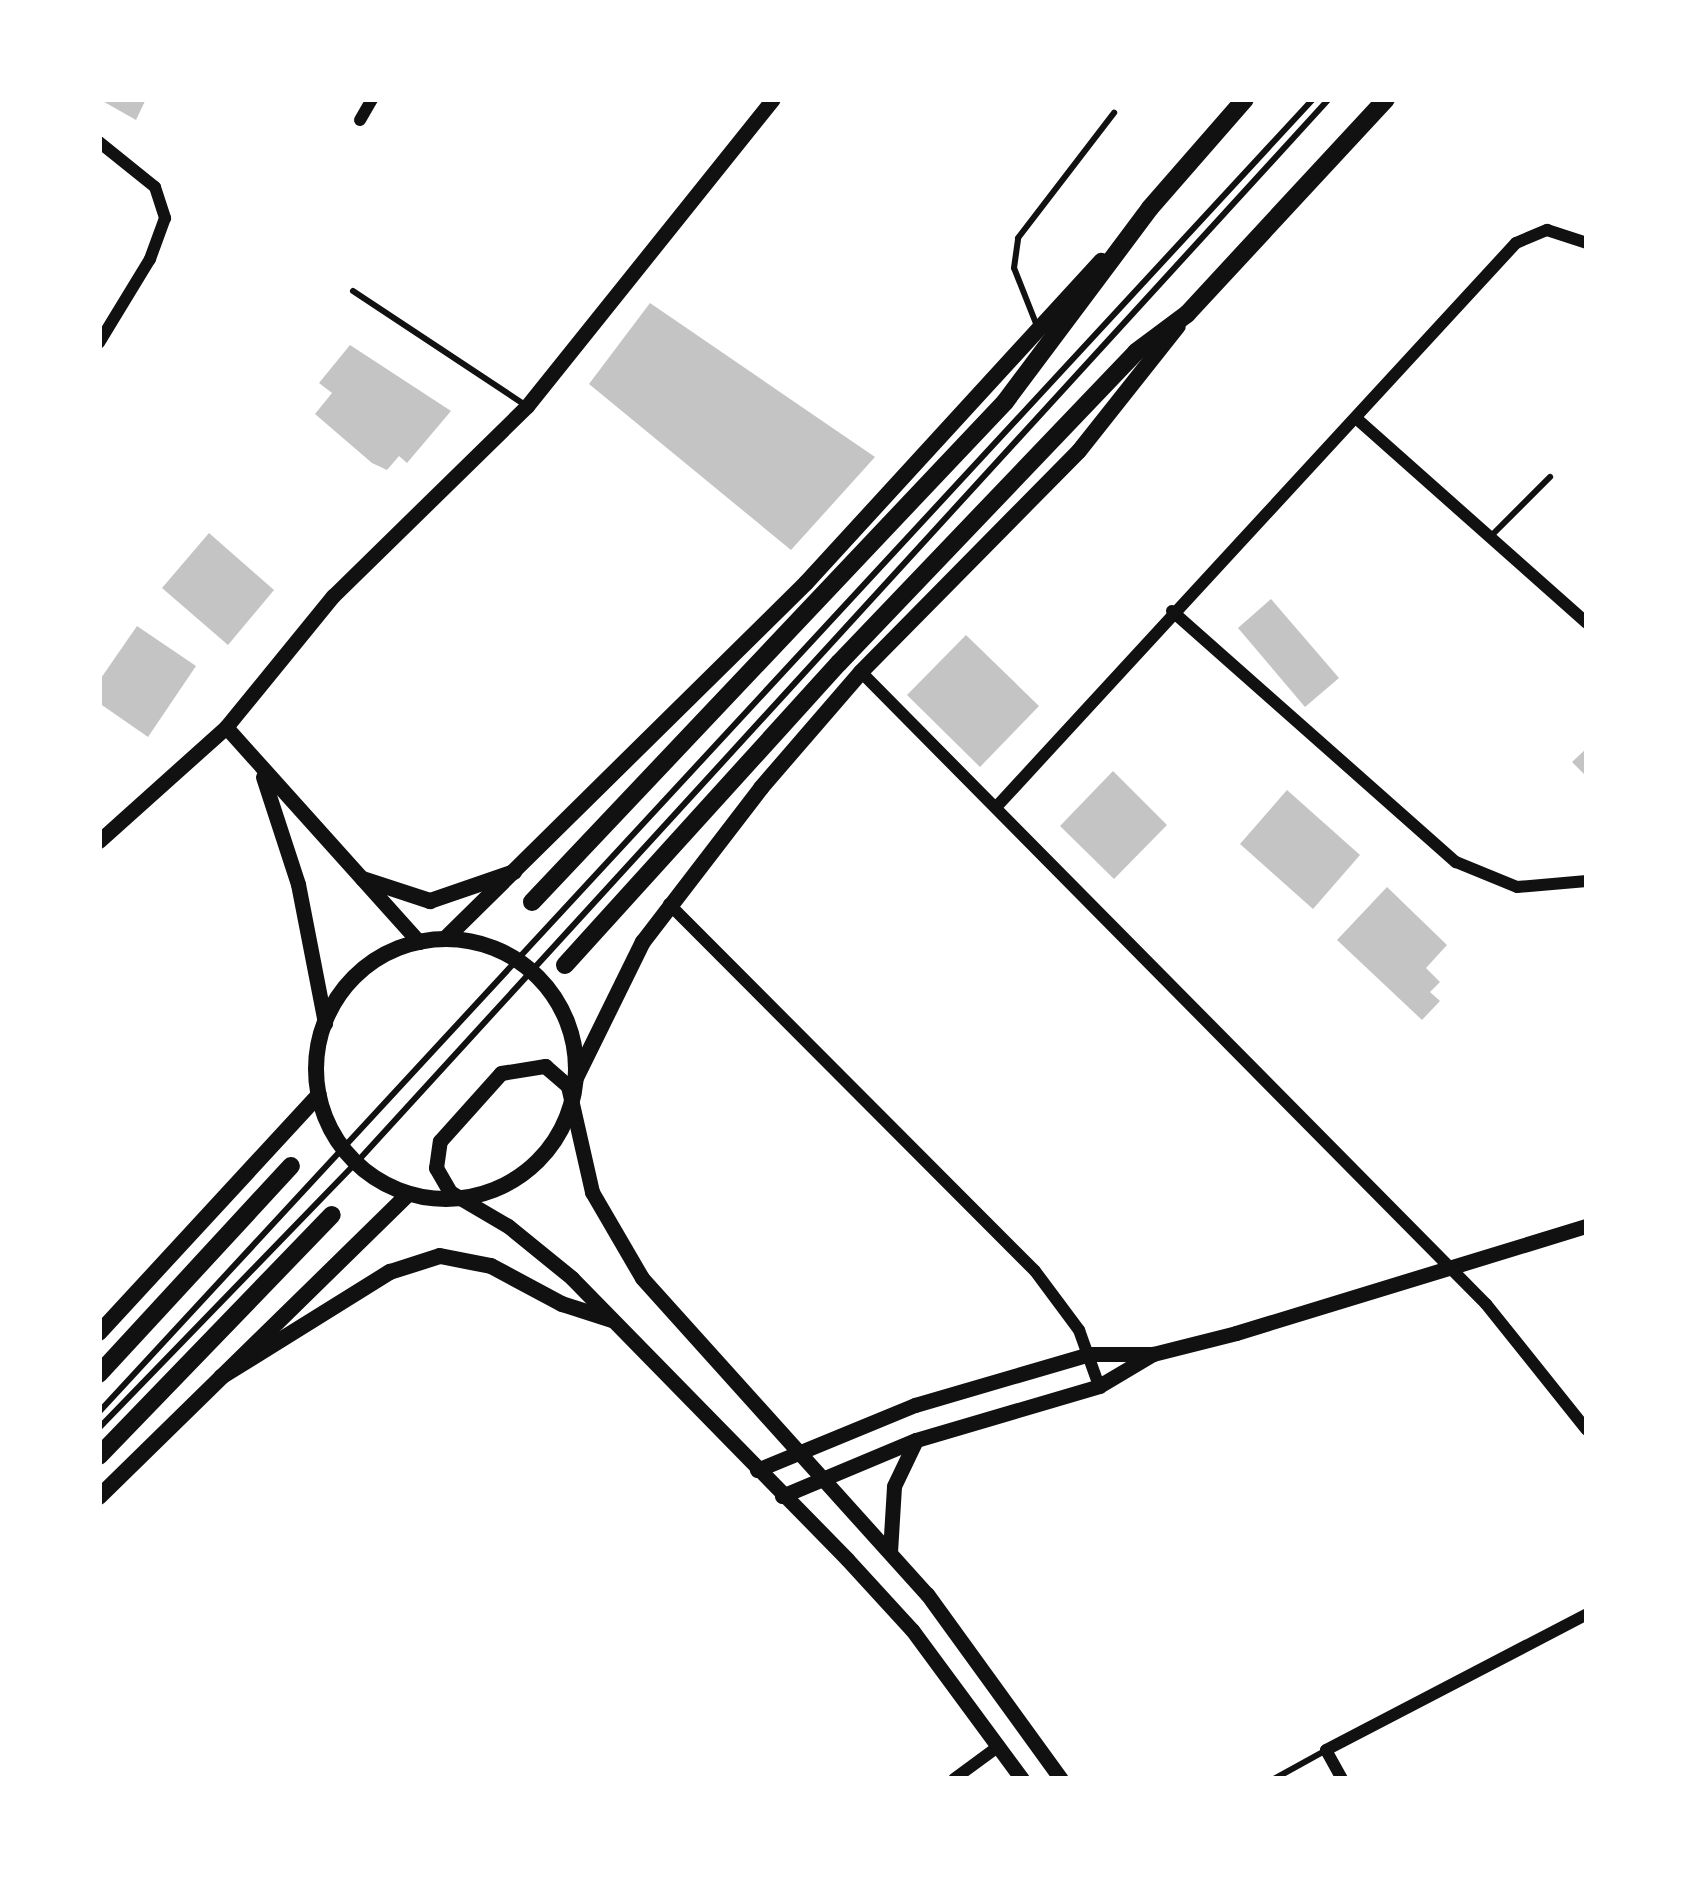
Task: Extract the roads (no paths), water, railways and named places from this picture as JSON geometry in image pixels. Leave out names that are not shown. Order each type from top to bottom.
[{"type":"main road","points":[[445,939],[525,866],[806,583],[1245,99]]},
{"type":"main road","points":[[575,1080],[669,904],[861,672],[1079,451],[1187,314],[1386,99]]},
{"type":"main road","points":[[532,902],[1005,402],[1150,208]]},
{"type":"main road","points":[[565,965],[1121,368],[1187,314]]},
{"type":"main road","points":[[363,879],[430,901],[525,866]]},
{"type":"main road","points":[[445,939],[525,966],[566,1020],[575,1080],[556,1139],[528,1170],[461,1198],[408,1194],[350,1157],[319,1095],[326,1023],[364,969],[419,942],[445,939]]},
{"type":"main road","points":[[99,1333],[319,1095]]},
{"type":"main road","points":[[99,1374],[291,1166]]},
{"type":"main road","points":[[99,1497],[408,1194]]},
{"type":"main road","points":[[99,1456],[332,1215]]},
{"type":"main road","points":[[220,1377],[390,1272],[440,1256],[491,1266],[562,1304],[612,1320]]},
{"type":"street","points":[[360,120],[372,99]]},
{"type":"street","points":[[99,842],[226,727],[332,596],[527,406],[773,99]]},
{"type":"street","points":[[99,142],[155,188],[165,218],[150,259],[99,343]]},
{"type":"street","points":[[999,804],[1516,243],[1555,230],[1587,243]]},
{"type":"street","points":[[1357,419],[1488,540],[1587,622]]},
{"type":"street","points":[[1172,611],[1456,862],[1537,890],[1587,881]]},
{"type":"street","points":[[861,672],[999,804],[1453,1271],[1533,1356],[1587,1430]]},
{"type":"street","points":[[226,727],[419,942]]},
{"type":"street","points":[[260,769],[298,884],[326,1023]]},
{"type":"street","points":[[669,904],[1062,1301],[1089,1354],[1099,1386]]},
{"type":"street","points":[[1022,1779],[912,1630],[612,1320],[530,1241],[442,1181],[436,1154],[448,1130],[501,1073],[544,1066],[572,1100],[583,1162],[614,1237],[796,1451],[890,1552],[1061,1779]]},
{"type":"street","points":[[782,1496],[916,1441],[1099,1386],[1153,1354],[1453,1271],[1587,1226]]},
{"type":"street","points":[[757,1470],[915,1405],[1089,1354],[1153,1354]]},
{"type":"street","points":[[890,1552],[894,1486],[916,1441]]},
{"type":"street","points":[[1342,1779],[1326,1750],[1587,1614]]},
{"type":"street","points":[[954,1779],[998,1746]]},
{"type":"lane","points":[[99,1412],[350,1157],[1312,99]]},
{"type":"lane","points":[[99,1428],[1329,99]]},
{"type":"lane","points":[[1039,329],[1015,268],[1018,238],[1114,113]]},
{"type":"lane","points":[[353,291],[527,406]]},
{"type":"lane","points":[[1488,540],[1550,476]]},
{"type":"lane","points":[[1274,1779],[1326,1750]]}]
